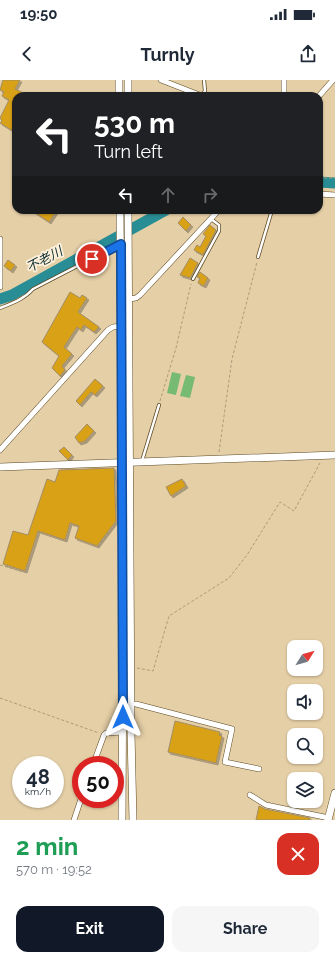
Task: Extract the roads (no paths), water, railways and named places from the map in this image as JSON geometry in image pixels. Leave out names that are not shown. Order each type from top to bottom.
[{"type":"main road","points":[[119,80],[119,92]]},
{"type":"main road","points":[[128,80],[128,92]]},
{"type":"main road","points":[[120,214],[123,732],[122,820]]},
{"type":"main road","points":[[128,214],[133,820]]},
{"type":"main road","points":[[0,467],[121,463],[130,464],[335,455]]},
{"type":"main road","points":[[328,819],[335,793]]},
{"type":"street","points":[[161,80],[192,92]]},
{"type":"street","points":[[284,80],[284,92]]},
{"type":"street","points":[[322,92],[333,80]]},
{"type":"street","points":[[323,194],[335,195]]},
{"type":"street","points":[[128,299],[136,298],[140,295],[214,214]]},
{"type":"street","points":[[0,239],[0,287]]},
{"type":"street","points":[[0,450],[108,330],[113,326],[121,326]]},
{"type":"street","points":[[136,704],[232,729],[225,762],[259,769]]},
{"type":"street","points":[[96,756],[106,733],[123,732]]},
{"type":"street","points":[[250,795],[266,805],[328,819]]},
{"type":"street","points":[[74,820],[78,808]]},
{"type":"lane","points":[[204,80],[204,92]]},
{"type":"lane","points":[[258,257],[271,214]]},
{"type":"lane","points":[[193,279],[220,228],[219,225],[210,219]]},
{"type":"lane","points":[[0,308],[15,302],[29,294],[33,289],[121,244]]},
{"type":"lane","points":[[142,463],[159,405]]},
{"type":"waterway","name":"不老川","points":[[323,182],[335,183]]},
{"type":"waterway","name":"不老川","points":[[0,299],[12,295],[159,214]]}]
